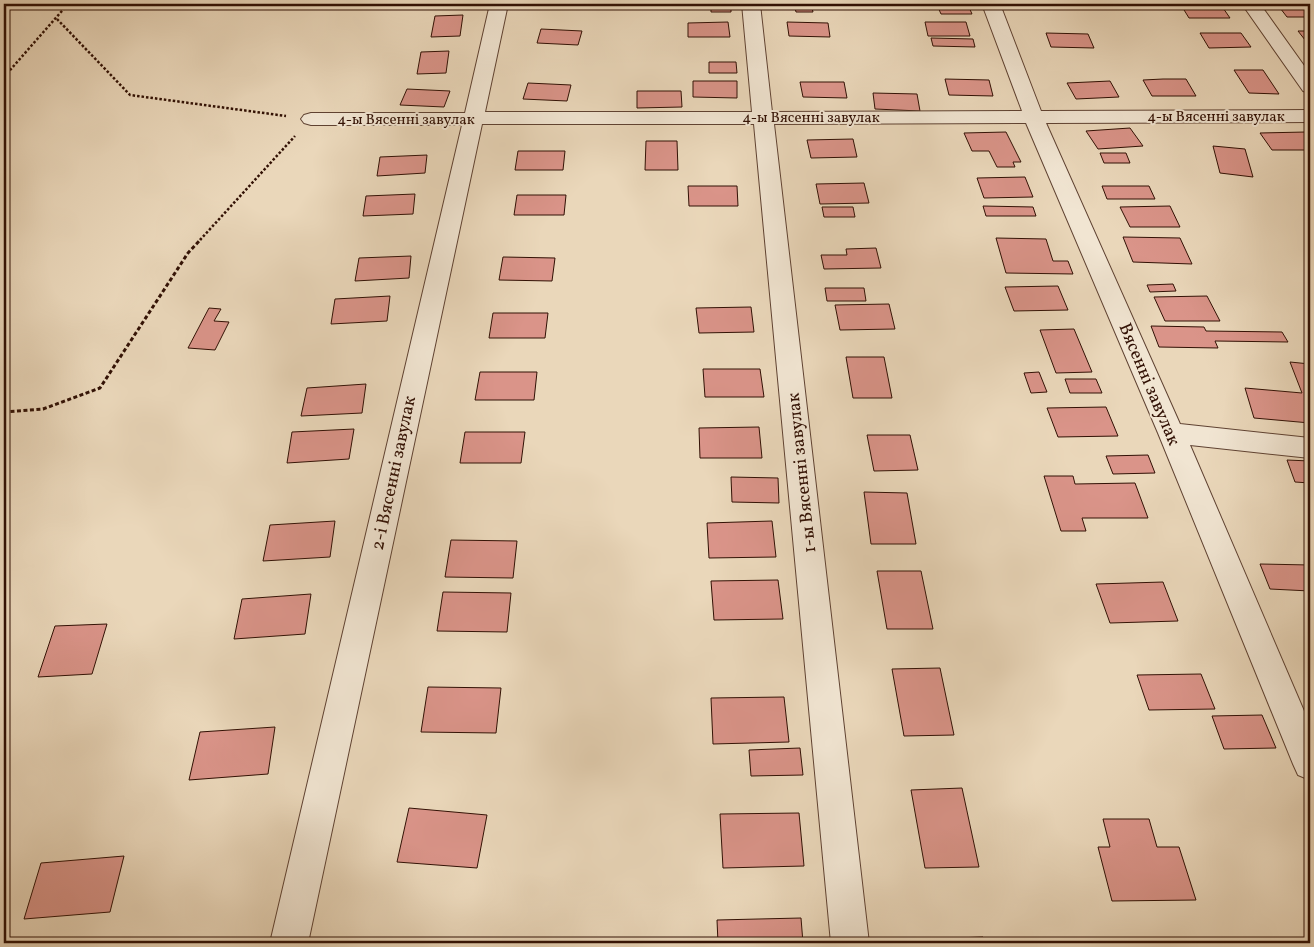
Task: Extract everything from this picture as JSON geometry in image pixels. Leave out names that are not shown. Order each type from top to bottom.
[{"type":"street","name":"2-і Вясенні завулак","points":[[289,943],[471,119],[499,4]]},
{"type":"street","name":"1-ы Вясенні завулак","points":[[751,4],[850,943]]},
{"type":"street","name":"Вясенні завулак","points":[[991,4],[1033,115],[1172,433],[1310,764]]},
{"type":"street","points":[[1251,4],[1310,87]]},
{"type":"street","name":"4-ы Вясенні завулак","points":[[311,119],[1033,115],[1310,116]]},
{"type":"street","points":[[1172,433],[1310,448]]},
{"type":"path","points":[[4,77],[57,19],[68,4]]},
{"type":"path","points":[[57,19],[130,94],[311,119]]},
{"type":"path","points":[[4,412],[43,409],[100,388],[188,253],[311,119]]},
{"type":"building","points":[[569,4],[586,4],[585,9],[568,9]]},
{"type":"building","points":[[794,4],[811,4],[813,12],[796,12]]},
{"type":"building","points":[[1031,4],[1071,4],[1073,9],[1032,8]]},
{"type":"building","points":[[1277,4],[1310,4],[1310,17],[1287,17]]},
{"type":"building","points":[[711,5],[731,5],[731,12],[711,12]]},
{"type":"building","points":[[937,5],[968,5],[972,14],[941,14]]},
{"type":"building","points":[[1181,5],[1221,5],[1230,18],[1189,18]]},
{"type":"building","points":[[463,15],[460,36],[431,37],[435,16]]},
{"type":"building","points":[[728,22],[730,37],[688,37],[688,23]]},
{"type":"building","points":[[787,22],[828,23],[830,37],[789,36]]},
{"type":"building","points":[[925,22],[966,22],[970,36],[928,36]]},
{"type":"building","points":[[541,29],[582,31],[578,45],[537,43]]},
{"type":"building","points":[[1298,31],[1310,31],[1310,45],[1309,45]]},
{"type":"building","points":[[1046,33],[1088,34],[1094,48],[1051,47]]},
{"type":"building","points":[[1200,33],[1241,33],[1251,47],[1209,48]]},
{"type":"building","points":[[931,38],[973,39],[975,47],[933,46]]},
{"type":"building","points":[[449,51],[446,73],[417,74],[421,52]]},
{"type":"building","points":[[709,62],[736,62],[737,73],[709,73]]},
{"type":"building","points":[[1234,70],[1263,70],[1279,94],[1249,93]]},
{"type":"building","points":[[945,79],[989,80],[993,96],[949,95]]},
{"type":"building","points":[[1186,79],[1196,96],[1152,96],[1143,80]]},
{"type":"building","points":[[693,81],[737,81],[737,98],[693,97]]},
{"type":"building","points":[[1110,81],[1119,97],[1076,99],[1067,83]]},
{"type":"building","points":[[800,82],[844,82],[847,98],[803,97]]},
{"type":"building","points":[[528,83],[571,85],[567,101],[523,99]]},
{"type":"building","points":[[407,89],[450,91],[444,107],[400,105]]},
{"type":"building","points":[[637,91],[681,91],[682,107],[637,108]]},
{"type":"building","points":[[873,93],[917,94],[920,111],[875,109]]},
{"type":"building","points":[[1130,128],[1143,146],[1098,149],[1086,131]]},
{"type":"building","points":[[1006,132],[1021,162],[1013,162],[1015,167],[997,167],[989,151],[972,151],[964,133]]},
{"type":"building","points":[[1306,132],[1310,139],[1310,150],[1272,150],[1260,133]]},
{"type":"building","points":[[853,139],[857,157],[811,158],[807,140]]},
{"type":"building","points":[[646,141],[677,141],[678,170],[645,170]]},
{"type":"building","points":[[1213,146],[1245,149],[1253,177],[1220,173]]},
{"type":"building","points":[[518,151],[565,151],[563,170],[515,170]]},
{"type":"building","points":[[1100,153],[1126,153],[1130,163],[1104,163]]},
{"type":"building","points":[[427,155],[425,173],[377,176],[380,157]]},
{"type":"building","points":[[1025,177],[1033,197],[984,198],[977,178]]},
{"type":"building","points":[[864,183],[869,203],[820,204],[816,184]]},
{"type":"building","points":[[688,186],[737,186],[738,206],[689,206]]},
{"type":"building","points":[[1102,186],[1149,186],[1155,199],[1107,199]]},
{"type":"building","points":[[415,194],[413,214],[363,216],[366,196]]},
{"type":"building","points":[[517,195],[566,195],[564,215],[514,215]]},
{"type":"building","points":[[983,206],[1033,207],[1036,216],[986,216]]},
{"type":"building","points":[[1170,206],[1180,227],[1130,227],[1120,207]]},
{"type":"building","points":[[822,207],[853,207],[855,217],[824,217]]},
{"type":"building","points":[[1123,237],[1180,238],[1192,264],[1133,262]]},
{"type":"building","points":[[996,238],[1046,239],[1053,261],[1068,261],[1073,274],[1006,273]]},
{"type":"building","points":[[876,248],[881,268],[824,269],[821,255],[847,255],[846,249]]},
{"type":"building","points":[[411,256],[409,278],[355,281],[359,258]]},
{"type":"building","points":[[503,257],[555,258],[552,281],[499,280]]},
{"type":"building","points":[[1173,284],[1176,291],[1150,292],[1147,285]]},
{"type":"building","points":[[1058,286],[1068,310],[1014,311],[1005,287]]},
{"type":"building","points":[[825,288],[864,288],[866,301],[827,301]]},
{"type":"building","points":[[390,296],[387,321],[331,324],[335,299]]},
{"type":"building","points":[[1207,296],[1220,321],[1165,321],[1154,297]]},
{"type":"building","points":[[889,304],[895,329],[840,330],[835,305]]},
{"type":"building","points":[[751,307],[754,332],[699,333],[696,308]]},
{"type":"building","points":[[209,308],[221,309],[214,321],[229,322],[215,350],[188,348]]},
{"type":"building","points":[[493,313],[548,313],[545,338],[489,338]]},
{"type":"building","points":[[1151,326],[1204,327],[1206,331],[1282,332],[1288,342],[1215,341],[1218,348],[1159,347]]},
{"type":"building","points":[[1074,329],[1092,372],[1056,373],[1040,330]]},
{"type":"building","points":[[846,357],[884,357],[892,398],[853,398]]},
{"type":"building","points":[[1290,362],[1310,364],[1310,423],[1254,418],[1245,388],[1302,393]]},
{"type":"building","points":[[703,369],[760,369],[764,397],[705,397]]},
{"type":"building","points":[[480,372],[537,372],[534,400],[475,400]]},
{"type":"building","points":[[1039,372],[1047,392],[1031,393],[1024,373]]},
{"type":"building","points":[[1065,379],[1096,379],[1102,393],[1070,393]]},
{"type":"building","points":[[366,384],[362,413],[301,416],[307,388]]},
{"type":"building","points":[[1106,407],[1118,436],[1058,437],[1047,408]]},
{"type":"building","points":[[759,427],[762,458],[700,458],[699,428]]},
{"type":"building","points":[[354,429],[349,459],[287,463],[292,432]]},
{"type":"building","points":[[465,432],[525,432],[521,463],[460,463]]},
{"type":"building","points":[[867,435],[910,435],[918,470],[874,471]]},
{"type":"building","points":[[1148,455],[1155,473],[1113,474],[1106,456]]},
{"type":"building","points":[[1287,460],[1310,461],[1310,483],[1295,482]]},
{"type":"building","points":[[1044,476],[1073,476],[1075,484],[1135,483],[1148,518],[1082,518],[1086,531],[1061,531]]},
{"type":"building","points":[[731,477],[778,478],[779,503],[732,502]]},
{"type":"building","points":[[864,492],[907,493],[916,544],[871,544]]},
{"type":"building","points":[[335,521],[330,557],[263,561],[270,525]]},
{"type":"building","points":[[772,521],[776,557],[709,558],[707,523]]},
{"type":"building","points":[[451,540],[517,541],[513,578],[445,577]]},
{"type":"building","points":[[1260,564],[1310,565],[1310,591],[1270,589]]},
{"type":"building","points":[[877,571],[921,571],[933,629],[887,629]]},
{"type":"building","points":[[778,580],[783,619],[714,620],[711,581]]},
{"type":"building","points":[[1163,582],[1178,621],[1110,623],[1096,584]]},
{"type":"building","points":[[443,592],[511,593],[507,632],[437,631]]},
{"type":"building","points":[[311,594],[305,634],[234,639],[242,599]]},
{"type":"building","points":[[107,624],[92,674],[38,677],[55,626]]},
{"type":"building","points":[[940,668],[954,735],[904,736],[892,669]]},
{"type":"building","points":[[1201,674],[1215,709],[1149,710],[1137,675]]},
{"type":"building","points":[[428,687],[501,688],[496,733],[421,732]]},
{"type":"building","points":[[784,697],[789,742],[713,744],[711,698]]},
{"type":"building","points":[[1262,715],[1276,748],[1224,749],[1212,716]]},
{"type":"building","points":[[275,727],[268,774],[189,780],[200,732]]},
{"type":"building","points":[[800,748],[803,775],[751,776],[749,750]]},
{"type":"building","points":[[962,788],[979,867],[925,868],[911,790]]},
{"type":"building","points":[[409,808],[487,815],[477,868],[397,862]]},
{"type":"building","points":[[799,813],[804,866],[723,868],[720,814]]},
{"type":"building","points":[[1103,819],[1149,819],[1157,847],[1179,847],[1196,900],[1112,901],[1098,847],[1110,847]]},
{"type":"building","points":[[124,856],[110,912],[24,919],[41,863]]},
{"type":"building","points":[[801,918],[803,943],[718,943],[717,920]]},
{"type":"building","points":[[983,937],[984,943],[927,943],[926,939]]}]
